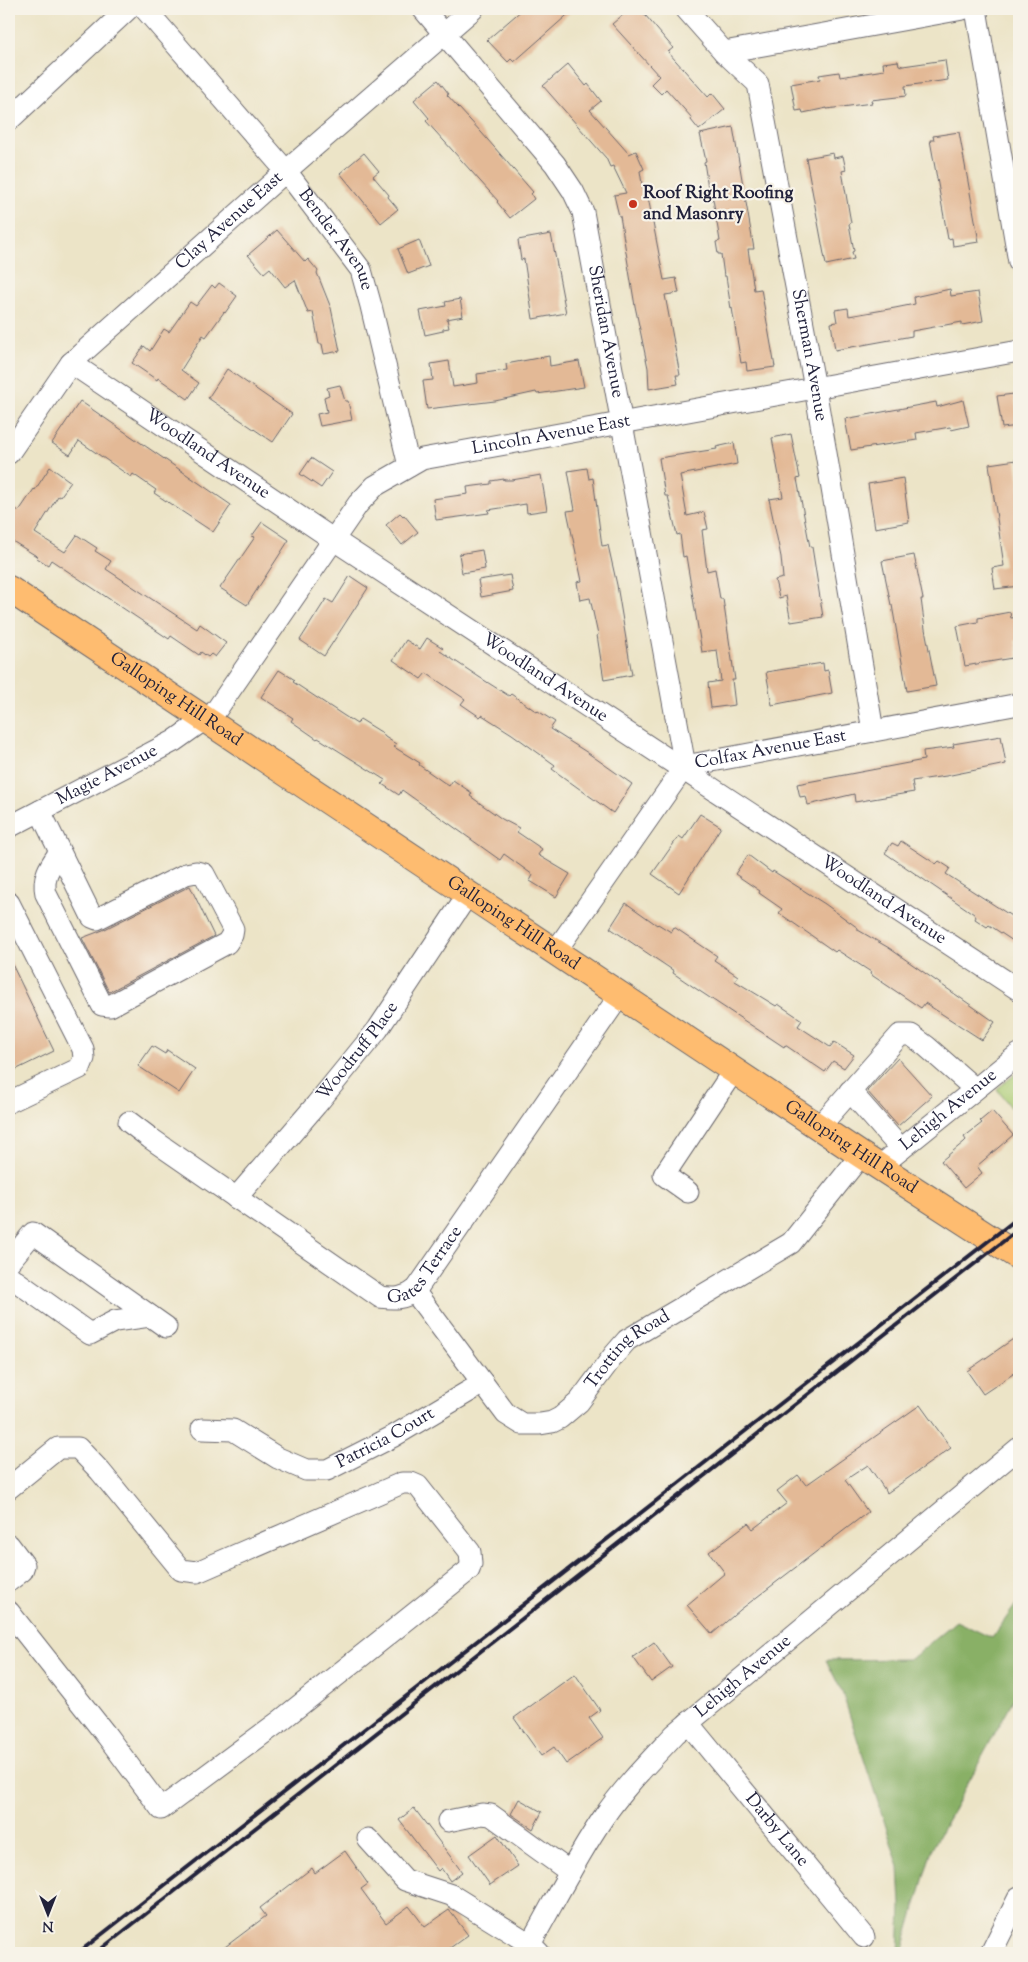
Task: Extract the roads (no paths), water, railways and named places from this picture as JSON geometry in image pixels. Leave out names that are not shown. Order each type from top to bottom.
[{"type":"main road","name":"Galloping Hill Road","points":[[9,589],[870,1161],[1019,1257]]},
{"type":"street","points":[[9,120],[128,9]]},
{"type":"street","name":"Bender Avenue","points":[[145,9],[286,171],[361,270],[409,466]]},
{"type":"street","name":"Sheridan Avenue","points":[[423,9],[555,164],[584,212],[684,767]]},
{"type":"street","name":"Clay Avenue East","points":[[9,453],[71,363],[286,171],[472,9]]},
{"type":"street","name":"Sherman Avenue","points":[[686,9],[724,52],[758,84],[815,388],[873,731]]},
{"type":"street","points":[[724,52],[963,9]]},
{"type":"street","points":[[976,9],[1019,262]]},
{"type":"street","name":"Lincoln Avenue East","points":[[205,719],[215,712],[358,504],[375,486],[422,459],[1019,351]]},
{"type":"street","name":"Woodland Avenue","points":[[71,363],[334,540],[684,767],[1019,990]]},
{"type":"street","name":"Colfax Avenue East","points":[[555,952],[684,767],[1019,704]]},
{"type":"street","name":"Magie Avenue","points":[[9,827],[174,741],[205,719]]},
{"type":"street","points":[[40,811],[92,917],[97,919],[186,874],[196,872],[204,874],[233,929],[232,935],[226,943],[110,1006],[102,1006],[46,894],[44,884],[48,869],[59,853]]},
{"type":"street","name":"Woodruff Place","points":[[236,1198],[316,1106],[378,1029],[468,894]]},
{"type":"street","points":[[9,903],[82,1049],[84,1058],[80,1068],[9,1102]]},
{"type":"street","name":"Gates Terrace","points":[[129,1122],[380,1296],[402,1298],[414,1291],[620,995]]},
{"type":"street","points":[[819,1127],[900,1035],[911,1035],[976,1089]]},
{"type":"street","name":"Lehigh Avenue","points":[[870,1161],[901,1149],[1019,1054]]},
{"type":"street","points":[[688,1192],[664,1175],[734,1070]]},
{"type":"street","points":[[850,1091],[901,1149]]},
{"type":"street","name":"Trotting Road","points":[[414,1291],[506,1414],[522,1424],[552,1422],[560,1418],[579,1402],[614,1355],[628,1340],[791,1243],[870,1161]]},
{"type":"street","points":[[9,1262],[33,1233],[158,1322],[115,1321],[90,1334],[9,1276]]},
{"type":"street","name":"Patricia Court","points":[[202,1429],[233,1430],[278,1458],[306,1470],[327,1470],[392,1437],[483,1384]]},
{"type":"street","points":[[9,1488],[58,1448],[70,1446],[78,1448],[100,1471],[181,1570],[197,1572],[402,1484],[411,1484],[418,1486],[470,1552],[471,1564],[469,1570],[280,1721],[161,1809],[107,1736],[9,1612]]},
{"type":"street","name":"Lehigh Avenue","points":[[531,1950],[570,1872],[604,1816],[631,1782],[675,1734],[1019,1448]]},
{"type":"street","points":[[9,1545],[24,1565],[22,1571],[9,1580]]},
{"type":"street","name":"Darby Lane","points":[[688,1723],[864,1937]]},
{"type":"street","points":[[448,1821],[482,1814],[491,1816],[570,1872]]},
{"type":"street","points":[[368,1839],[405,1880],[451,1894],[531,1950]]},
{"type":"street","points":[[991,1953],[1019,1897]]},
{"type":"railway","points":[[78,1953],[1019,1217]]},
{"type":"railway","points":[[96,1953],[1019,1229]]},
{"type":"place","name":"Roof Right Roofing and Masonry","points":[[633,204]]}]
